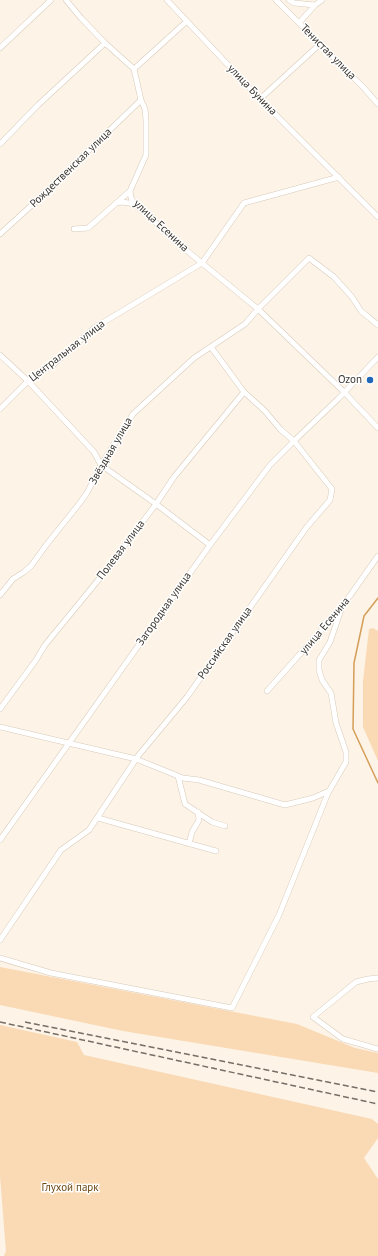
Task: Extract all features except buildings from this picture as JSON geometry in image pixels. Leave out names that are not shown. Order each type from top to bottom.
[{"type":"street","points":[[0,48],[51,0]]},
{"type":"street","points":[[66,0],[105,43],[134,69],[187,21]]},
{"type":"street","name":"улица Бунина","points":[[167,0],[260,99],[378,218]]},
{"type":"street","name":"Тенистая улица","points":[[276,0],[378,104]]},
{"type":"street","points":[[289,0],[294,3],[314,5]]},
{"type":"street","points":[[299,23],[314,5],[322,0]]},
{"type":"street","points":[[0,144],[105,43]]},
{"type":"street","points":[[260,99],[320,44]]},
{"type":"street","name":"улица Есенина","points":[[134,69],[141,100],[145,110],[146,120],[146,155],[130,191],[131,198],[135,204],[180,245],[258,309],[344,392],[378,428]]},
{"type":"street","name":"Рождественская улица","points":[[0,234],[141,100]]},
{"type":"street","points":[[202,263],[244,203],[339,177]]},
{"type":"street","points":[[74,229],[88,228],[130,191]]},
{"type":"street","points":[[114,204],[122,202],[135,204]]},
{"type":"street","points":[[258,309],[309,258],[334,277],[352,297],[361,311],[378,325]]},
{"type":"street","name":"Центральная улица","points":[[0,409],[28,381],[54,364],[94,328],[202,263]]},
{"type":"street","name":"Звёздная улица","points":[[0,595],[13,579],[31,566],[72,514],[87,493],[100,465],[133,414],[194,358],[245,324],[258,309]]},
{"type":"street","name":"Российская улица","points":[[0,940],[61,850],[89,830],[98,818],[136,759],[187,697],[306,528],[330,500],[332,489],[294,441],[281,430],[264,410],[244,392],[211,347]]},
{"type":"street","points":[[0,355],[28,381],[94,452],[100,465],[210,544]]},
{"type":"street","points":[[344,392],[378,357]]},
{"type":"street","name":"Полевая улица","points":[[0,709],[36,660],[45,645],[104,573],[156,504],[174,477],[244,392]]},
{"type":"street","name":"Загородная улица","points":[[0,840],[210,544],[270,465],[344,392]]},
{"type":"street","name":"улица Есенина","points":[[267,691],[342,607],[378,556]]},
{"type":"street","points":[[0,958],[51,973],[232,1008],[279,915],[330,790],[346,762],[346,752],[336,722],[331,693],[322,680],[319,670],[320,660],[330,642],[342,607]]},
{"type":"street","points":[[0,728],[136,759],[183,778],[199,780],[285,804],[313,798],[330,790]]},
{"type":"street","points":[[178,776],[185,804],[212,822],[225,826]]},
{"type":"street","points":[[189,844],[192,832],[199,820],[198,812]]},
{"type":"street","points":[[98,818],[216,851]]},
{"type":"street","points":[[378,978],[356,982],[313,1017],[343,1039],[378,1049]]},
{"type":"green space","points":[[373,628],[378,631],[378,761],[363,727],[363,681],[369,629]]},
{"type":"green space","points":[[0,967],[297,1024],[355,1048],[378,1053],[378,1073],[123,1031],[0,1005]]},
{"type":"green space","name":"Глухой парк","points":[[0,1025],[77,1042],[84,1055],[372,1119],[378,1124],[378,1138],[364,1158],[378,1179],[378,1256],[4,1256],[6,1251],[0,1176]]},
{"type":"waterway","points":[[378,598],[364,616],[354,663],[353,729],[378,783]]},
{"type":"railway","points":[[0,1022],[378,1104]]},
{"type":"railway","points":[[25,1022],[378,1092]]},
{"type":"place","name":"Ozon","points":[[370,380]]}]
